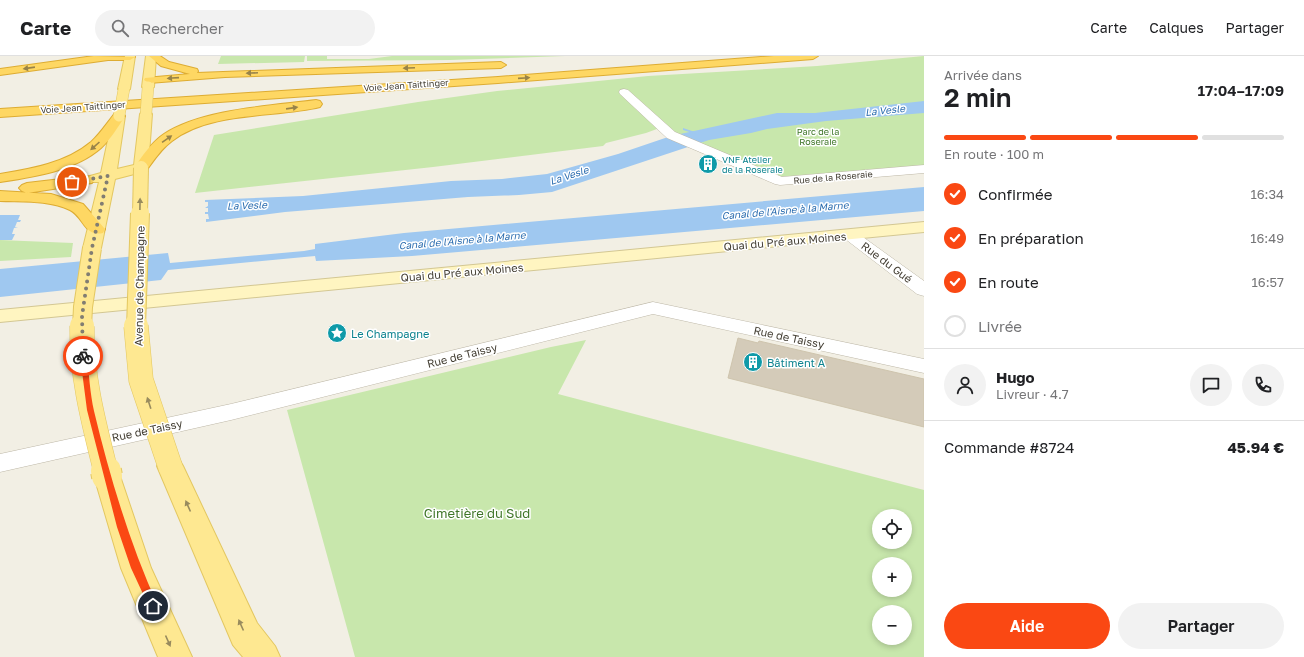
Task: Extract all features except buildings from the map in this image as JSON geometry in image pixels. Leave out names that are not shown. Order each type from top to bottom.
[{"type":"highway","points":[[59,64],[97,56]]},
{"type":"highway","name":"Voie Jean Taittinger","points":[[0,105],[712,56]]},
{"type":"highway","name":"Voie Jean Taittinger","points":[[0,113],[498,80],[813,56]]},
{"type":"highway","points":[[0,72],[108,58],[142,57],[182,69],[225,74]]},
{"type":"highway","points":[[577,63],[616,63]]},
{"type":"highway","points":[[137,83],[225,74],[514,65]]},
{"type":"highway","points":[[141,168],[158,146],[170,136],[184,129],[212,120],[498,80]]},
{"type":"highway","points":[[0,118],[80,108]]},
{"type":"highway","points":[[0,178],[55,166],[88,152],[96,145],[119,116]]},
{"type":"highway","points":[[0,191],[87,180]]},
{"type":"highway","points":[[0,196],[51,198],[77,207],[95,239]]},
{"type":"main road","name":"Avenue de Champagne","points":[[142,57],[137,83],[119,116],[95,239],[82,316],[83,360],[90,410],[122,527],[136,568],[176,657]]},
{"type":"main road","name":"Avenue de Champagne","points":[[142,57],[137,83],[146,114],[141,168],[136,333],[141,380],[170,466],[245,634],[263,657]]},
{"type":"main road","points":[[87,180],[141,168]]},
{"type":"street","name":"Rue de la Roseraie","points":[[624,92],[671,135],[780,181],[924,169]]},
{"type":"street","name":"Quai du Pré aux Moines","points":[[0,316],[924,227]]},
{"type":"street","name":"Rue du Gué","points":[[850,234],[924,290]]},
{"type":"street","name":"Rue de Taissy","points":[[0,463],[231,412],[653,308],[924,366]]},
{"type":"green space","points":[[221,56],[305,56],[304,62],[218,64]]},
{"type":"green space","points":[[307,56],[327,56],[327,59],[369,59],[392,56],[565,56],[450,60],[307,61]]},
{"type":"green space","name":"Parc de la Roseraie","points":[[924,56],[924,166],[779,177],[742,160],[675,134],[665,126],[646,133],[606,143],[603,146],[433,167],[195,193],[214,135],[418,102],[497,91],[648,76],[817,66]]},
{"type":"green space","points":[[0,240],[73,243],[71,257],[0,261]]},
{"type":"green space","name":"Cimetière du Sud","points":[[586,340],[558,394],[924,490],[924,657],[355,657],[287,410]]},
{"type":"water","name":"La Vesle","points":[[924,101],[924,113],[826,121],[767,129],[709,140],[552,192],[468,197],[285,212],[206,222],[206,219],[209,219],[208,214],[205,214],[205,212],[208,212],[208,208],[205,208],[208,206],[208,202],[205,202],[205,200],[303,196],[451,181],[502,179],[547,174],[618,154],[671,136],[777,113],[815,113]]},
{"type":"water","name":"Canal de l'Aisne à la Marne","points":[[924,187],[924,211],[412,256],[316,261],[315,256],[168,270],[161,280],[0,297],[0,269],[168,253],[170,263],[304,251],[315,249],[315,244],[404,233]]},
{"type":"water","points":[[0,215],[20,215],[18,220],[21,220],[20,222],[17,222],[15,227],[18,227],[14,228],[12,234],[15,234],[12,240],[0,240]]},
{"type":"waterway","points":[[684,129],[699,134]]},
{"type":"way so far","points":[[72,182],[108,176],[92,248],[82,316],[83,356]]},
{"type":"place","name":"VNF Atelier de la Roseraie","points":[[708,164]]},
{"type":"place","name":"Le Champagne","points":[[337,333]]},
{"type":"place","name":"Bâtiment A","points":[[753,362]]},
{"type":"route","points":[[83,356],[90,410],[122,527],[136,568],[153,606]]}]
